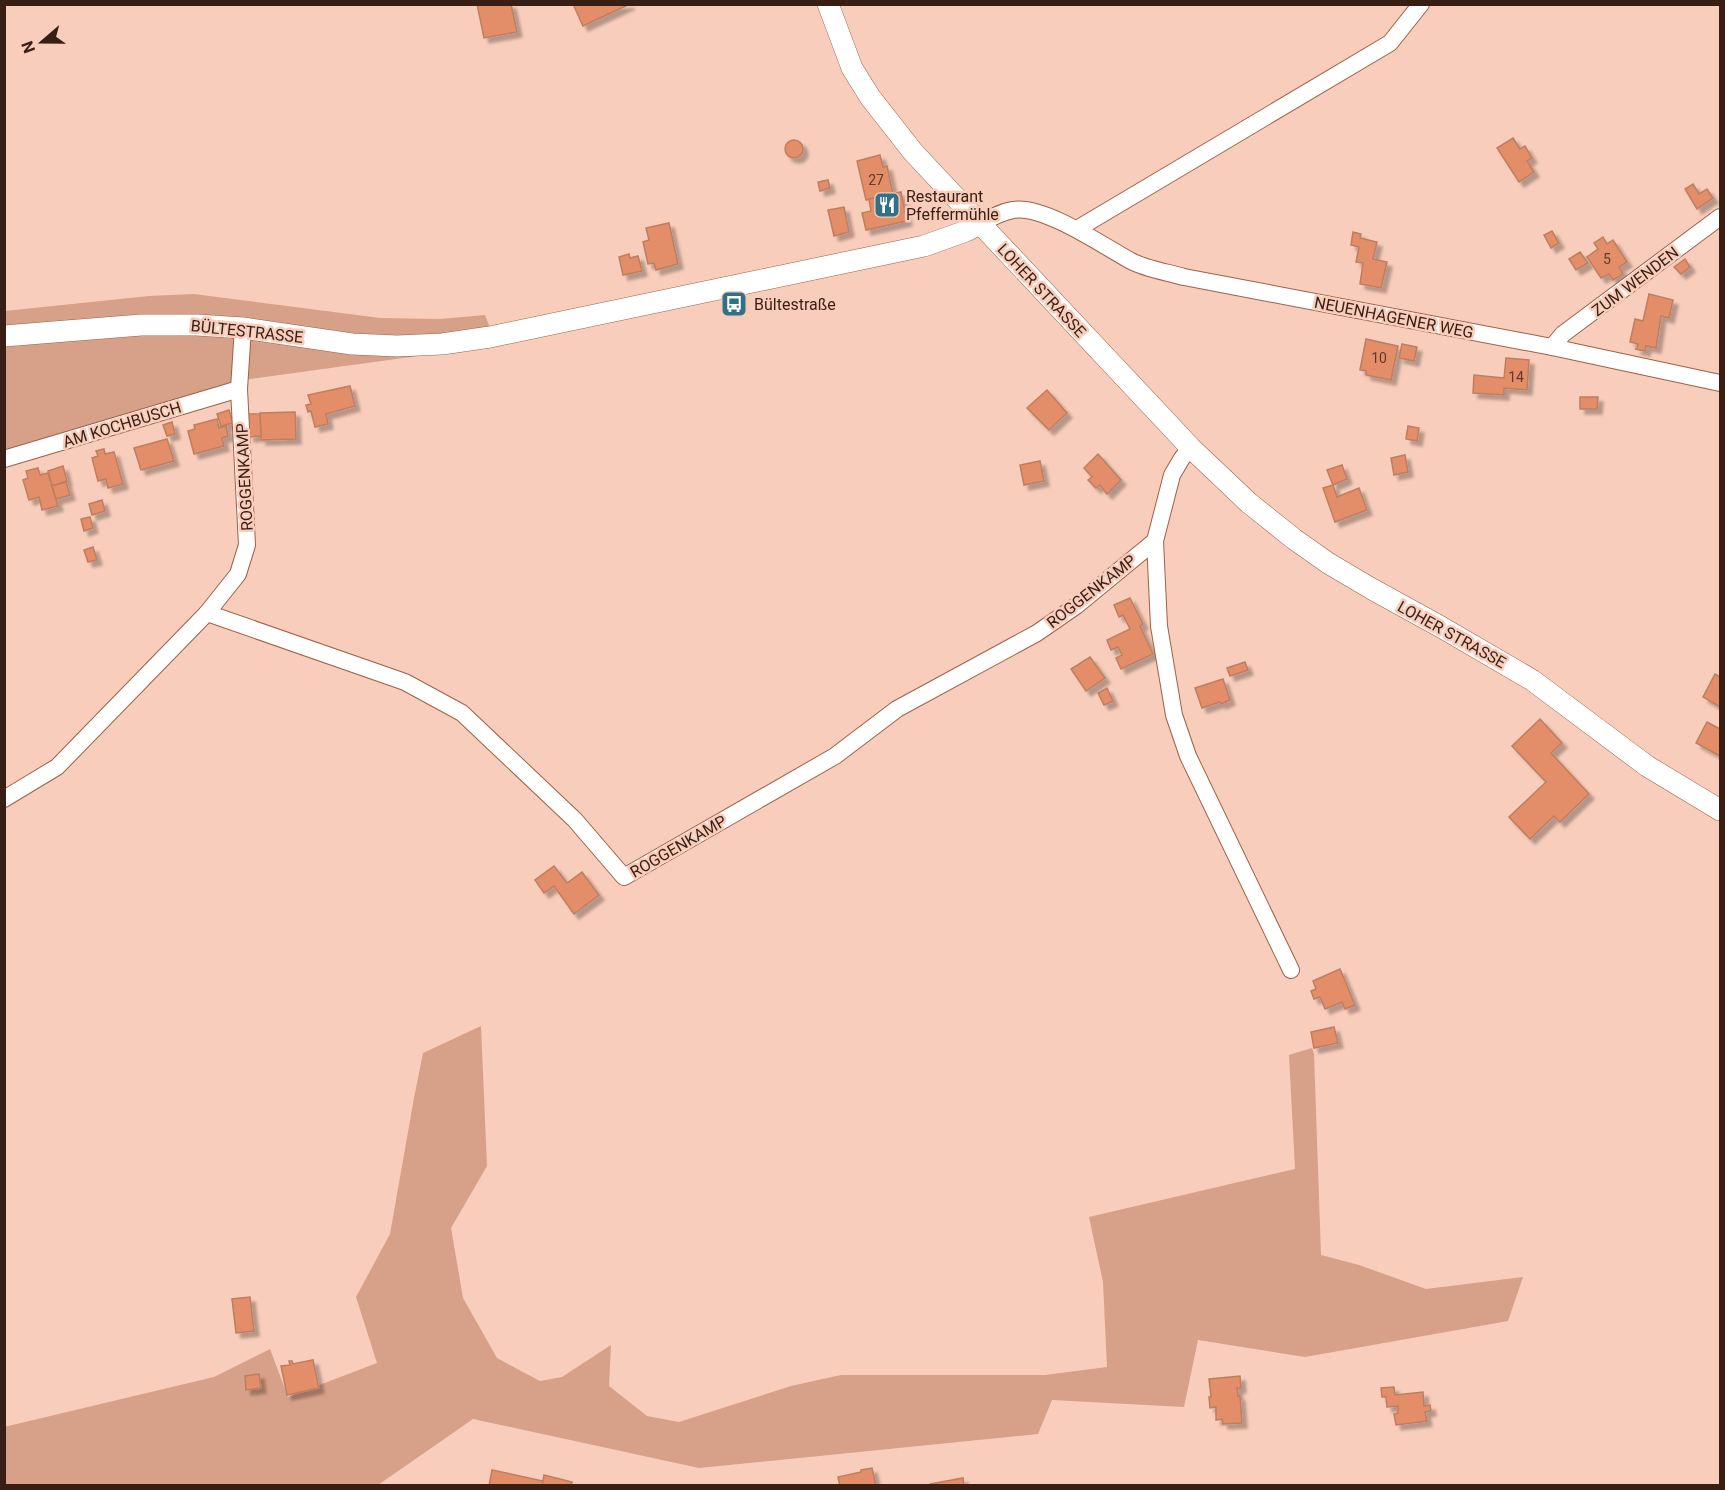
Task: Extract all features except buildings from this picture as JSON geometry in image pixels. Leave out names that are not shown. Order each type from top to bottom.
[{"type":"street","name":"LOHER STRASSE","points":[[828,4],[852,68],[870,97],[913,152],[1191,448],[1249,503],[1328,563],[1532,680],[1647,766],[1720,810]]},
{"type":"street","points":[[1077,229],[1390,43],[1421,4]]},
{"type":"street","name":"NEUENHAGENER WEG","points":[[979,224],[1016,209],[1035,212],[1077,229],[1134,262],[1184,277],[1552,347],[1720,383]]},
{"type":"street","name":"ZUM WENDEN","points":[[1552,347],[1563,334],[1720,217]]},
{"type":"street","name":"BÜLTESTRASSE","points":[[4,336],[141,325],[197,325],[243,328],[352,344],[397,346],[452,343],[924,246],[979,224]]},
{"type":"street","name":"ROGGENKAMP","points":[[4,799],[57,767],[207,613],[238,574],[247,545],[239,389],[243,328]]},
{"type":"street","name":"AM KOCHBUSCH","points":[[4,459],[239,389]]},
{"type":"street","points":[[1191,448],[1172,475],[1155,541],[1159,626],[1174,715],[1188,756],[1291,970]]},
{"type":"street","name":"ROGGENKAMP","points":[[207,613],[405,682],[462,713],[575,820],[624,877],[835,756],[897,709],[1037,633],[1076,606],[1155,541]]},
{"type":"shaded area","points":[[194,294],[380,318],[440,319],[485,315],[496,343],[447,352],[243,380],[5,452],[5,311],[149,296]]},
{"type":"shaded area","points":[[481,1026],[487,1166],[451,1228],[463,1298],[497,1358],[540,1381],[562,1377],[611,1345],[609,1386],[647,1416],[679,1422],[791,1386],[841,1375],[1045,1375],[1107,1367],[1103,1282],[1089,1217],[1295,1169],[1289,1055],[1312,1048],[1321,1255],[1359,1265],[1426,1289],[1523,1277],[1508,1321],[1305,1357],[1198,1340],[1184,1407],[1052,1400],[1038,1434],[699,1468],[473,1419],[378,1485],[5,1485],[4,1427],[214,1377],[270,1349],[288,1397],[377,1363],[356,1297],[390,1234],[423,1053]]},
{"type":"place","name":"Restaurant Pfeffermühle","points":[[887,205]]},
{"type":"place","name":"Bültestraße","points":[[734,304]]}]
